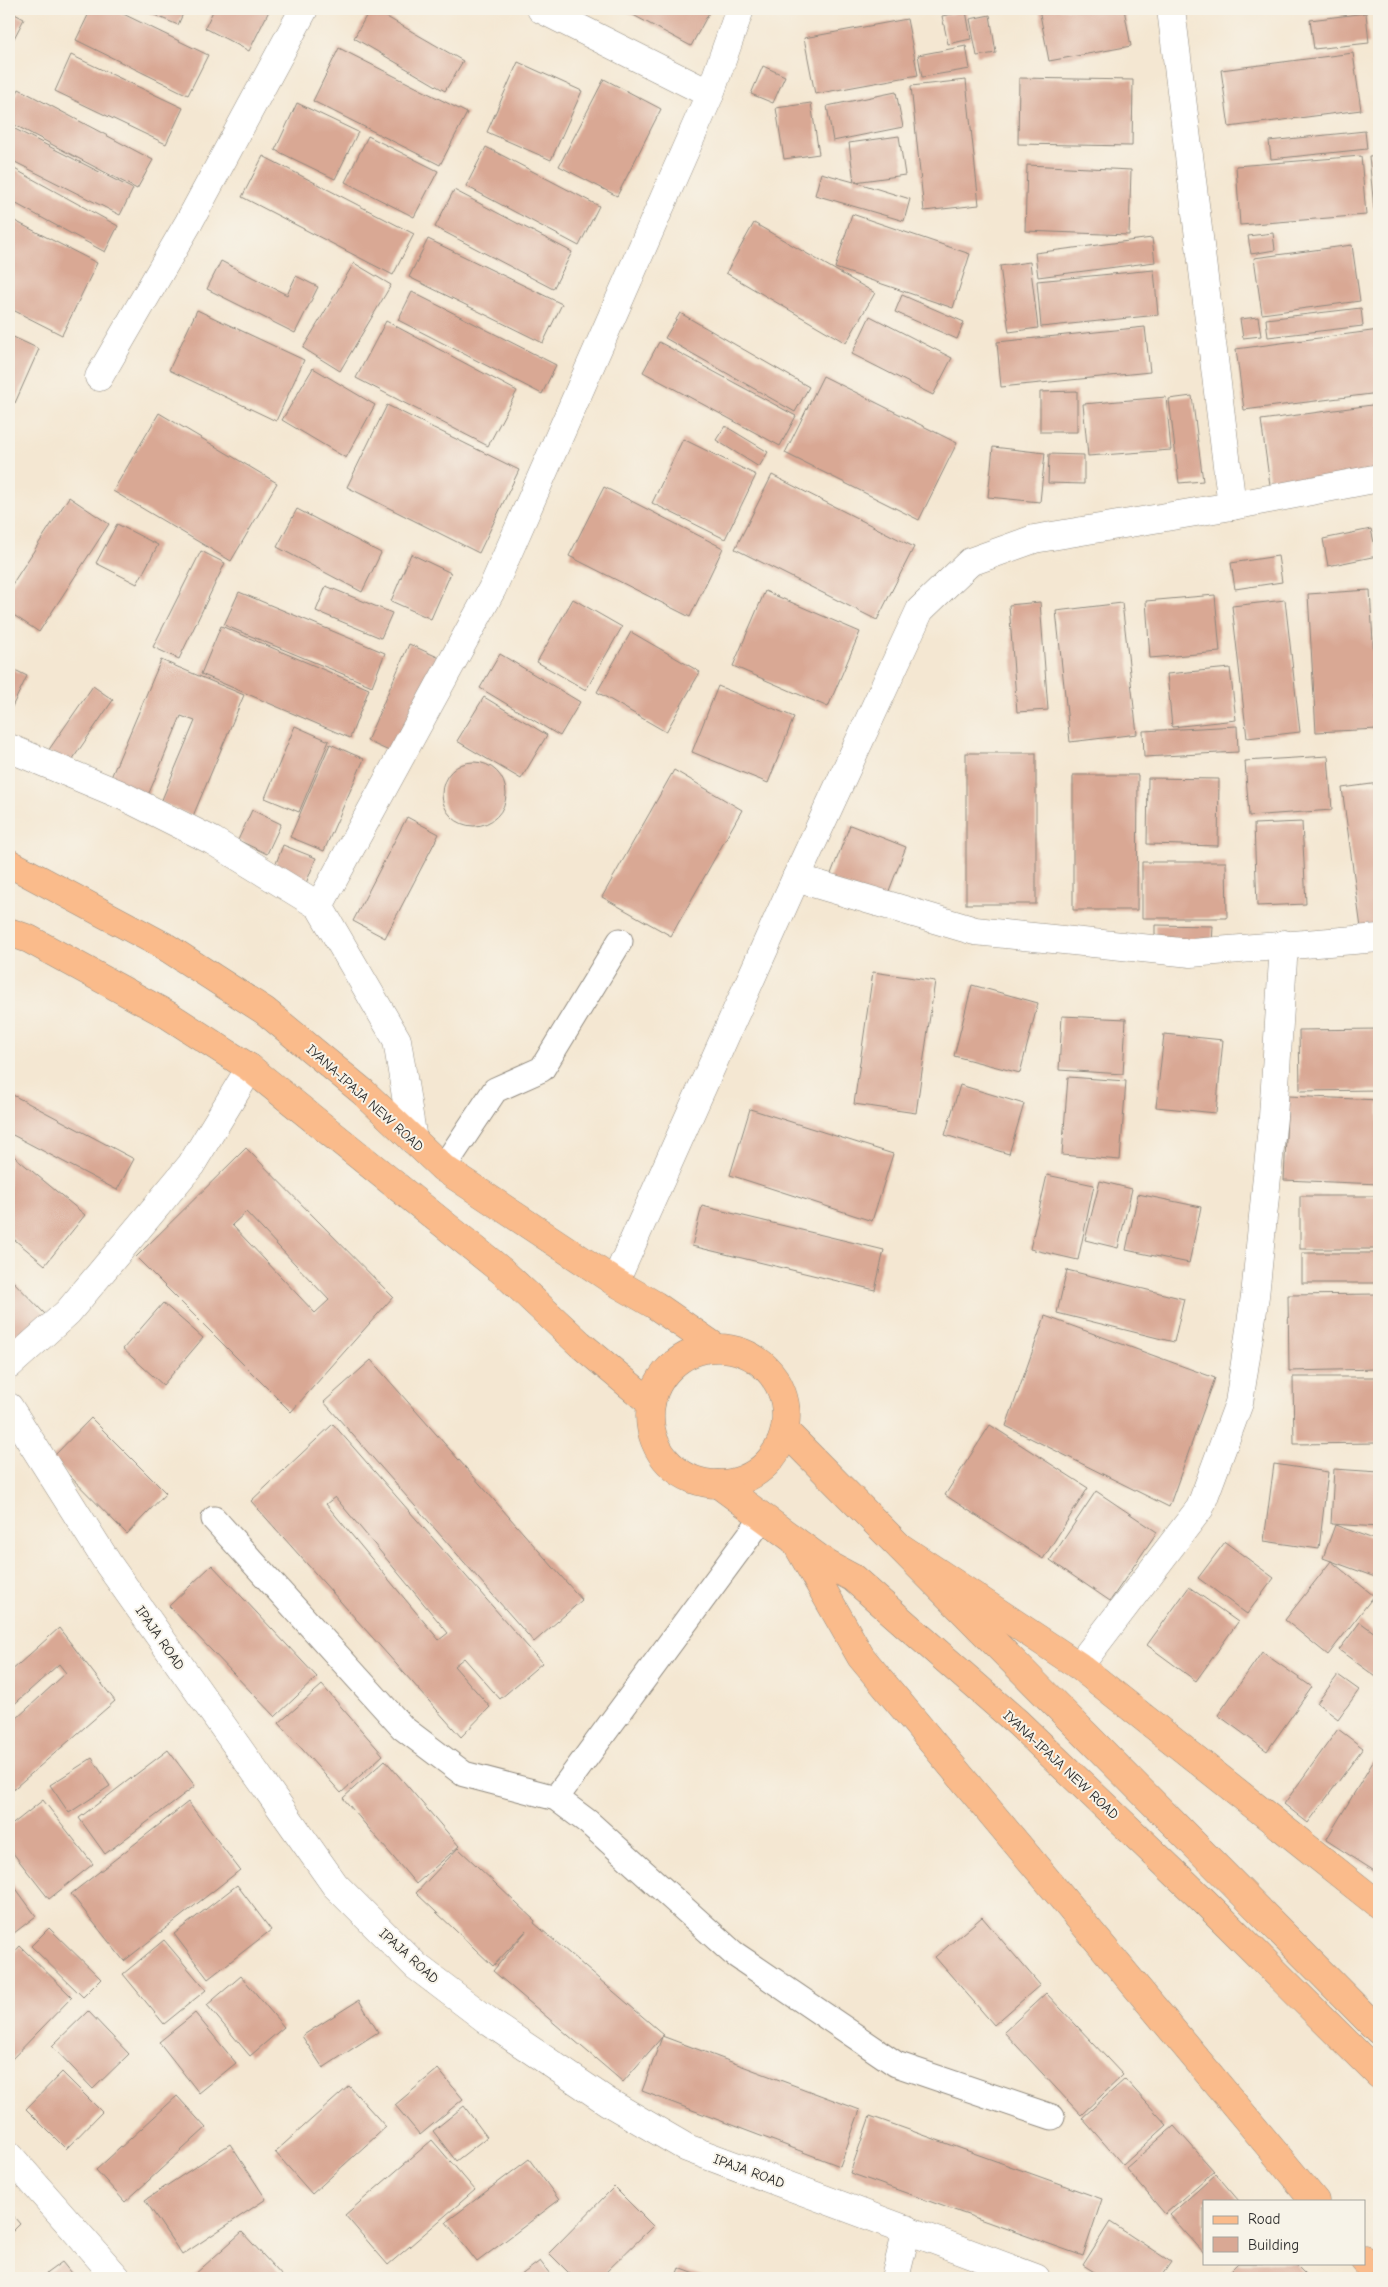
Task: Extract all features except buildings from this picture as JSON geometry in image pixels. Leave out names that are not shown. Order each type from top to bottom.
[{"type":"main road","name":"IYANA-IPAJA NEW ROAD","points":[[9,863],[166,947],[265,1011],[362,1092],[443,1168],[614,1282],[655,1305],[714,1346]]},
{"type":"main road","points":[[9,932],[29,939],[168,1015],[250,1068],[502,1271],[580,1344],[651,1403]]},
{"type":"main road","points":[[714,1346],[739,1350],[761,1362],[777,1381],[786,1406],[785,1431],[776,1452],[761,1469],[748,1478],[734,1483],[718,1484],[695,1480],[674,1468],[659,1449],[651,1427],[651,1403],[659,1382],[673,1364],[692,1352],[714,1346]]},
{"type":"main road","points":[[785,1431],[1379,2031]]},
{"type":"main road","name":"IYANA-IPAJA NEW ROAD","points":[[718,1484],[827,1564],[853,1578],[1018,1722],[1202,1898],[1379,2075]]},
{"type":"main road","points":[[795,1541],[861,1657],[1314,2200]]},
{"type":"main road","points":[[900,1547],[1079,1666],[1379,1905]]},
{"type":"main road","points":[[1366,2262],[1379,2278]]},
{"type":"street","points":[[99,377],[188,222],[304,9]]},
{"type":"street","points":[[541,9],[710,94]]},
{"type":"street","points":[[319,906],[492,589],[710,94],[740,9]]},
{"type":"street","points":[[1171,9],[1232,506]]},
{"type":"street","points":[[614,1282],[796,878],[920,610],[970,562],[1034,539],[1232,506],[1379,478]]},
{"type":"street","points":[[9,748],[119,794],[212,841],[319,906],[397,1040],[413,1140]]},
{"type":"street","points":[[796,878],[975,931],[1191,953],[1284,944],[1379,938]]},
{"type":"street","points":[[1079,1666],[1200,1508],[1239,1403],[1255,1296],[1273,1117],[1284,944]]},
{"type":"street","points":[[9,1365],[68,1312],[191,1165],[250,1068]]},
{"type":"street","name":"IPAJA ROAD","points":[[9,1408],[109,1565],[301,1838],[336,1884],[416,1966],[492,2023],[608,2102],[687,2148],[1036,2278]]},
{"type":"street","points":[[9,2155],[117,2278]]},
{"type":"street","points":[[895,2278],[907,2229]]},
{"type":"lane","points":[[443,1168],[495,1090],[542,1069],[620,941]]},
{"type":"lane","points":[[556,1798],[764,1517]]},
{"type":"lane","points":[[214,1519],[403,1728],[464,1774],[556,1798],[588,1822],[734,1953],[896,2064],[1052,2118]]}]
